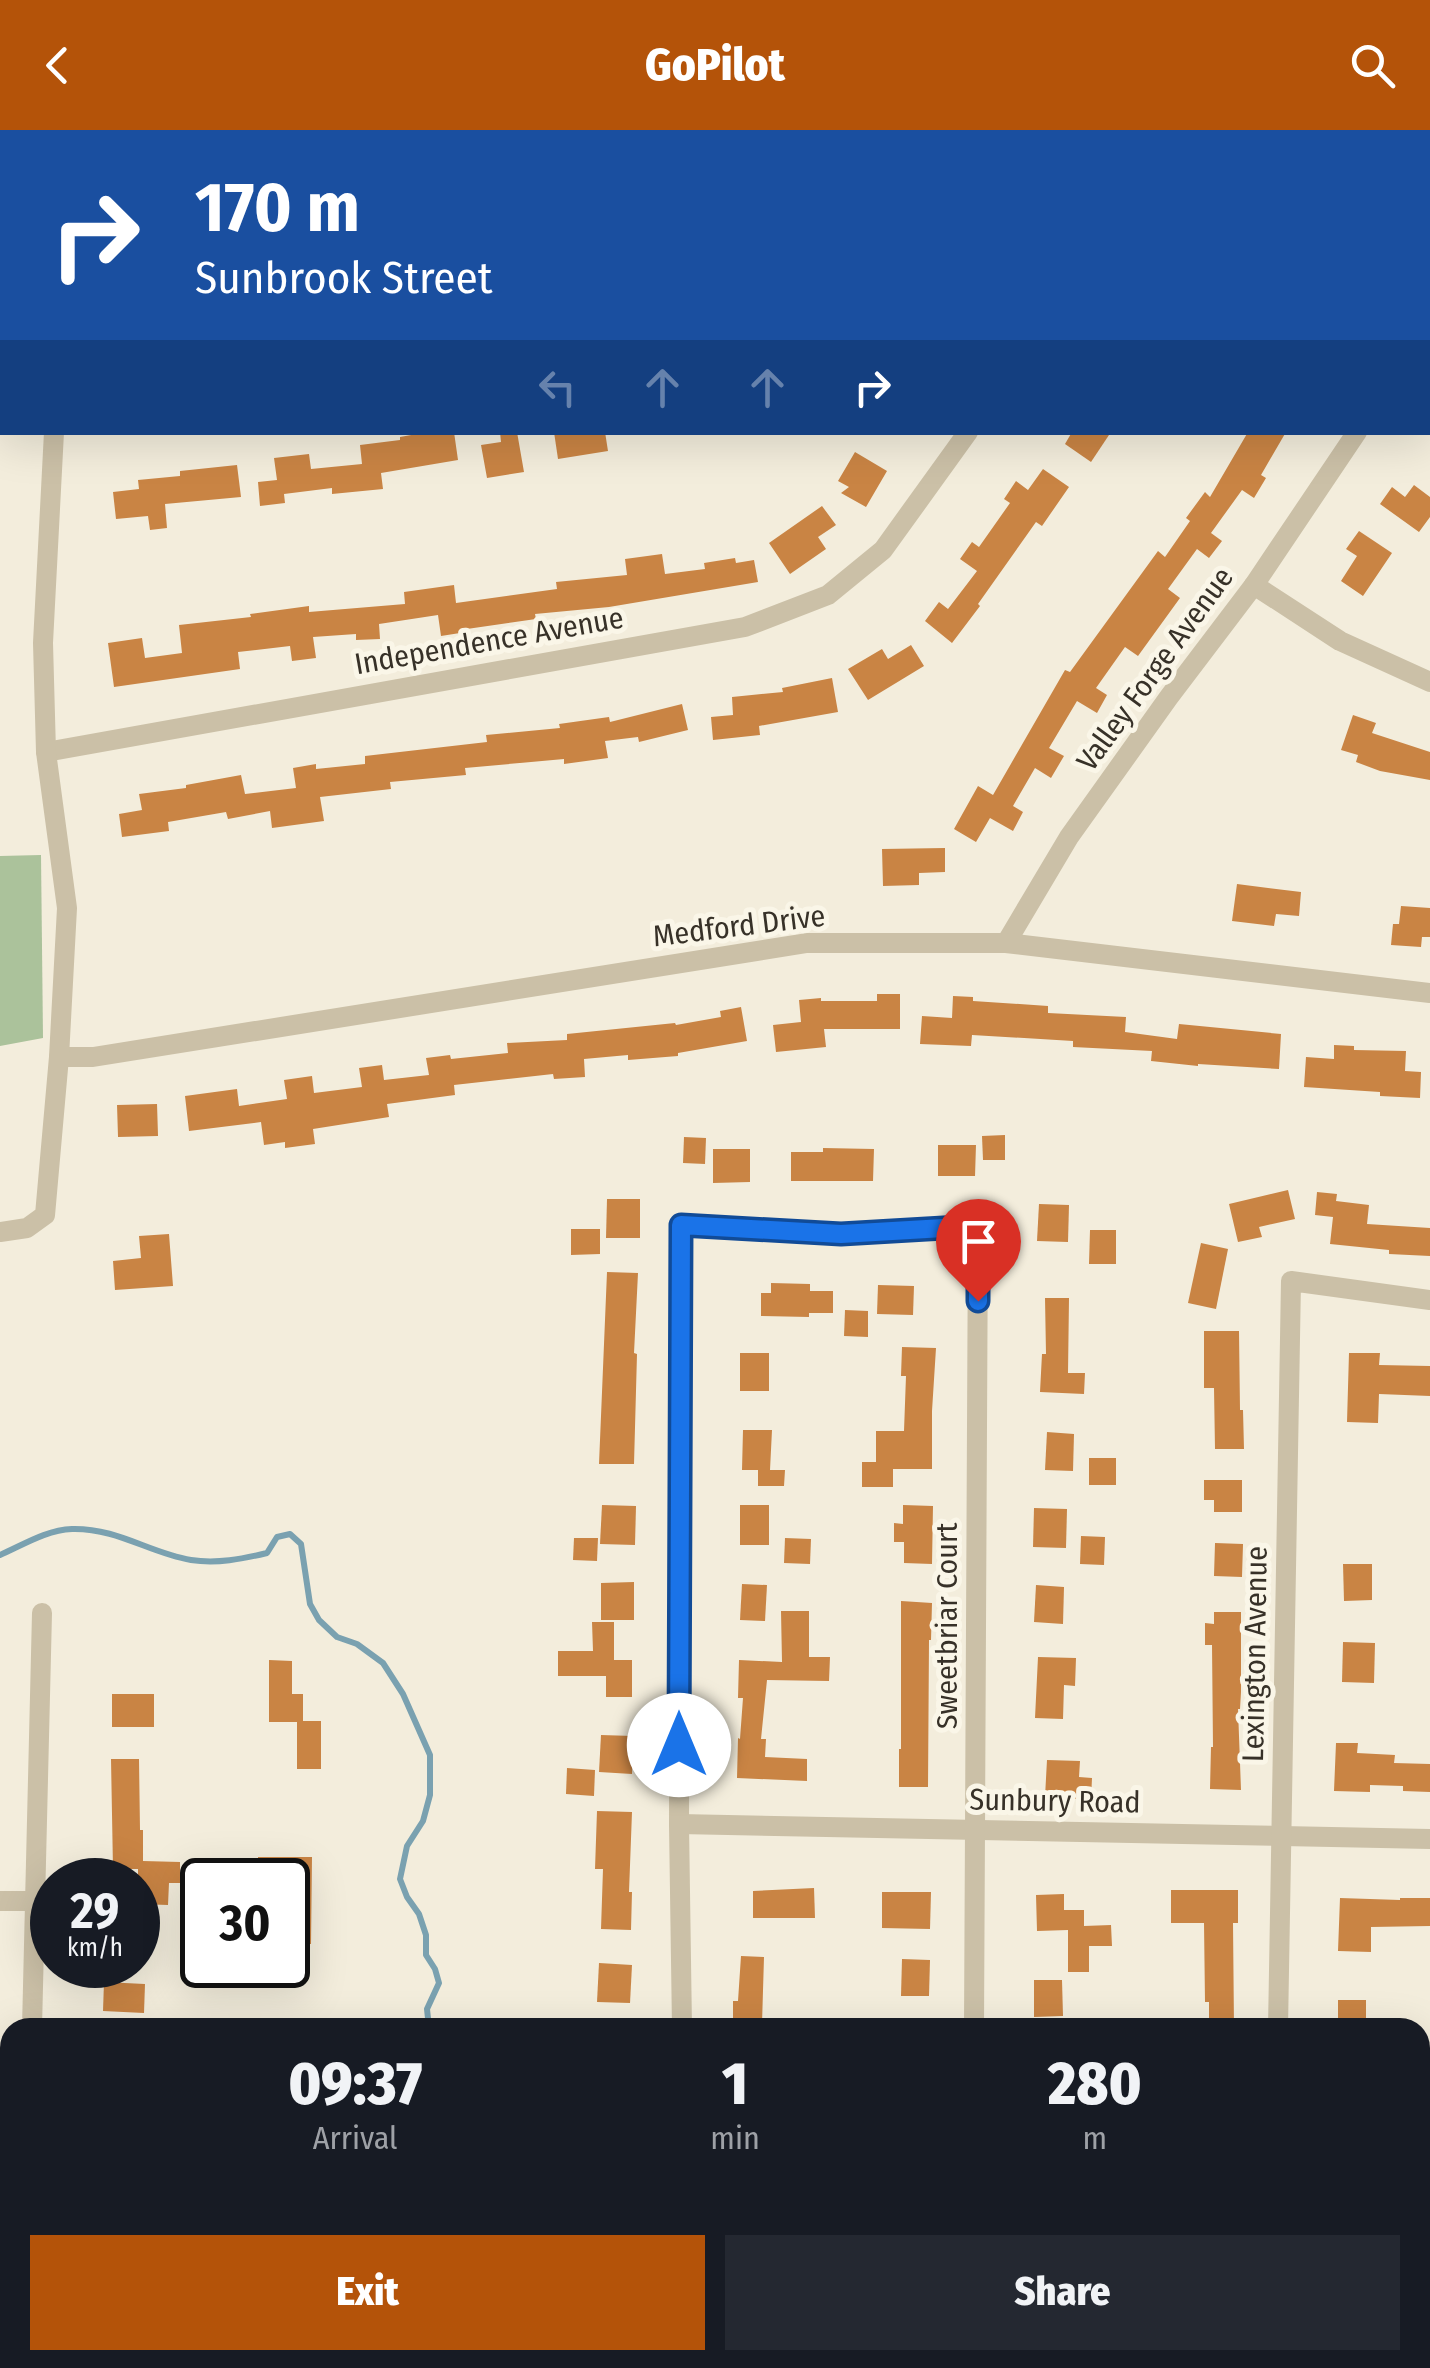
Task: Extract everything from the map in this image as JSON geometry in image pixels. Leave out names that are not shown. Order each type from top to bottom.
[{"type":"street","points":[[0,1232],[27,1228],[45,1215],[59,1056],[67,908],[46,752],[42,643],[54,435]]},
{"type":"street","name":"Independence Avenue","points":[[46,752],[745,626],[828,595],[883,550],[966,435]]},
{"type":"street","name":"Valley Forge Avenue","points":[[1006,943],[1070,837],[1254,585],[1354,435]]},
{"type":"street","points":[[1254,585],[1340,641],[1430,682]]},
{"type":"street","name":"Medford Drive","points":[[59,1056],[93,1057],[807,943],[1006,943],[1430,993]]},
{"type":"street","name":"Sweetbriar Court","points":[[678,1824],[681,1225],[841,1234],[978,1226],[974,2018]]},
{"type":"street","name":"Lexington Avenue","points":[[1278,2018],[1292,1281],[1430,1300]]},
{"type":"street","points":[[37,1858],[42,1613]]},
{"type":"street","points":[[678,1824],[682,2018]]},
{"type":"street","name":"Sunbury Road","points":[[678,1824],[1430,1839]]},
{"type":"street","points":[[0,1900],[30,1901]]},
{"type":"street","points":[[32,2018],[33,1988]]},
{"type":"green space","points":[[41,855],[43,1038],[0,1046],[0,856]]},
{"type":"building","points":[[454,435],[458,460],[381,473],[383,489],[332,494],[332,488],[284,494],[285,503],[260,506],[258,482],[277,480],[274,458],[309,454],[311,469],[362,464],[360,445],[400,437]]},
{"type":"building","points":[[500,435],[518,435],[524,472],[487,478],[481,445],[501,442]]},
{"type":"building","points":[[554,435],[605,435],[608,451],[558,459]]},
{"type":"building","points":[[1070,435],[1109,435],[1091,462],[1065,444]]},
{"type":"building","points":[[1246,435],[1284,435],[1261,475],[1266,478],[1254,498],[1242,490],[1211,533],[1222,541],[1209,558],[1197,549],[1168,589],[1180,598],[1138,656],[1125,647],[1096,688],[1107,695],[1097,713],[1077,701],[1049,748],[1064,756],[1051,778],[1035,768],[1013,806],[1023,812],[1013,831],[990,818],[976,842],[954,829],[978,786],[993,795],[1065,670],[1070,672],[1158,551],[1165,557],[1205,492],[1210,497]]},
{"type":"building","points":[[855,452],[887,471],[866,507],[841,493],[849,487],[838,481]]},
{"type":"building","points":[[237,465],[241,497],[165,504],[167,528],[150,530],[148,516],[116,519],[113,492],[139,489],[138,480]]},
{"type":"building","points":[[1043,469],[1069,487],[1042,526],[1036,522],[952,643],[925,621],[939,602],[948,609],[977,571],[960,559],[972,542],[979,547],[1010,503],[1004,499],[1016,481],[1028,490]]},
{"type":"building","points":[[1414,485],[1430,497],[1430,517],[1419,532],[1380,504],[1392,487],[1405,497]]},
{"type":"building","points":[[822,506],[836,525],[818,537],[826,549],[790,574],[769,543]]},
{"type":"building","points":[[1359,531],[1392,553],[1363,596],[1341,581],[1357,556],[1346,549]]},
{"type":"building","points":[[662,554],[665,574],[705,569],[704,563],[735,558],[736,563],[754,560],[758,582],[609,607],[535,614],[536,619],[441,636],[438,615],[379,624],[380,639],[356,640],[356,634],[313,637],[316,658],[292,661],[290,646],[238,652],[240,669],[114,687],[108,643],[142,638],[145,658],[182,653],[179,625],[309,606],[309,612],[405,604],[404,592],[454,585],[456,603],[557,589],[556,582],[627,575],[625,559]]},
{"type":"building","points":[[911,645],[924,666],[868,700],[848,669],[882,649],[888,659]]},
{"type":"building","points":[[832,678],[838,712],[759,726],[760,735],[713,740],[711,717],[733,715],[732,697],[783,692],[782,688]]},
{"type":"building","points":[[682,704],[688,730],[639,742],[638,737],[605,741],[608,758],[465,768],[466,775],[390,782],[391,789],[320,797],[324,821],[272,828],[270,811],[228,819],[226,812],[168,822],[169,831],[122,837],[119,814],[142,810],[139,794],[241,775],[245,794],[296,788],[293,768],[365,764],[365,756],[487,742],[486,735],[560,728],[559,724],[609,717],[610,722]]},
{"type":"building","points":[[1353,715],[1376,723],[1372,733],[1430,752],[1430,780],[1380,771],[1356,762],[1358,755],[1341,750]]},
{"type":"building","points":[[945,848],[945,872],[919,873],[919,885],[883,886],[882,849]]},
{"type":"building","points":[[1237,884],[1301,892],[1299,916],[1276,914],[1274,926],[1232,921]]},
{"type":"building","points":[[1401,906],[1430,908],[1430,937],[1422,937],[1421,947],[1391,945],[1393,924],[1399,924]]},
{"type":"building","points":[[877,994],[900,994],[900,1029],[824,1029],[826,1047],[776,1052],[773,1025],[801,1022],[799,1000],[877,1001]]},
{"type":"building","points":[[953,996],[1048,1006],[1048,1013],[1126,1017],[1125,1032],[1177,1039],[1179,1024],[1281,1034],[1279,1069],[1151,1061],[1152,1051],[1073,1047],[1073,1041],[972,1035],[971,1046],[920,1044],[922,1016],[952,1018]]},
{"type":"building","points":[[741,1007],[747,1041],[678,1056],[584,1059],[585,1077],[554,1079],[553,1074],[454,1085],[455,1095],[387,1104],[389,1117],[313,1129],[315,1144],[285,1148],[285,1142],[264,1145],[261,1122],[189,1131],[185,1096],[237,1089],[239,1106],[287,1099],[284,1080],[312,1076],[314,1093],[362,1087],[359,1068],[382,1065],[384,1080],[429,1075],[426,1058],[508,1053],[507,1043],[567,1040],[567,1034],[676,1025],[721,1017],[720,1011]]},
{"type":"building","points":[[1334,1045],[1354,1046],[1354,1050],[1406,1051],[1405,1071],[1421,1072],[1420,1098],[1304,1087],[1306,1057],[1334,1059]]},
{"type":"building","points":[[157,1104],[158,1136],[118,1137],[117,1105]]},
{"type":"building","points":[[1005,1135],[1005,1160],[983,1160],[982,1136]]},
{"type":"building","points":[[684,1137],[706,1138],[705,1164],[683,1163]]},
{"type":"building","points":[[938,1145],[976,1145],[975,1176],[938,1176]]},
{"type":"building","points":[[823,1148],[874,1149],[873,1181],[791,1181],[791,1152],[823,1152]]},
{"type":"building","points":[[713,1149],[750,1149],[750,1182],[713,1183]]},
{"type":"building","points":[[1288,1190],[1295,1219],[1259,1227],[1262,1237],[1238,1242],[1229,1204]]},
{"type":"building","points":[[1317,1192],[1337,1194],[1336,1201],[1369,1205],[1367,1224],[1430,1228],[1430,1256],[1330,1244],[1333,1217],[1315,1215]]},
{"type":"building","points":[[607,1199],[640,1199],[640,1238],[606,1238]]},
{"type":"building","points":[[1039,1204],[1069,1205],[1068,1242],[1037,1241]]},
{"type":"building","points":[[571,1229],[600,1229],[600,1254],[571,1255]]},
{"type":"building","points":[[1090,1230],[1116,1230],[1116,1264],[1089,1264]]},
{"type":"building","points":[[169,1234],[173,1286],[115,1290],[113,1261],[141,1258],[139,1236]]},
{"type":"building","points":[[1201,1243],[1228,1249],[1216,1309],[1188,1303]]},
{"type":"building","points":[[607,1272],[638,1273],[634,1464],[599,1464]]},
{"type":"building","points":[[771,1283],[810,1284],[810,1291],[833,1291],[833,1313],[761,1316],[761,1293],[771,1293]]},
{"type":"building","points":[[878,1285],[914,1286],[913,1315],[877,1314]]},
{"type":"building","points":[[1045,1298],[1069,1298],[1068,1373],[1085,1373],[1084,1394],[1040,1392],[1042,1354],[1046,1354]]},
{"type":"building","points":[[845,1310],[868,1311],[868,1337],[844,1336]]},
{"type":"building","points":[[1204,1331],[1239,1331],[1244,1449],[1215,1449],[1214,1388],[1204,1388]]},
{"type":"building","points":[[902,1347],[936,1348],[932,1469],[893,1469],[893,1487],[862,1487],[862,1462],[876,1462],[876,1431],[904,1431],[906,1376],[901,1376]]},
{"type":"building","points":[[740,1353],[769,1353],[769,1391],[740,1391]]},
{"type":"building","points":[[1349,1353],[1380,1353],[1379,1365],[1430,1366],[1430,1396],[1379,1394],[1378,1423],[1347,1422]]},
{"type":"building","points":[[743,1430],[772,1430],[770,1470],[785,1470],[784,1486],[758,1486],[758,1470],[742,1470]]},
{"type":"building","points":[[1047,1432],[1074,1434],[1073,1471],[1045,1470]]},
{"type":"building","points":[[1089,1458],[1116,1458],[1116,1485],[1089,1485]]},
{"type":"building","points":[[1204,1480],[1242,1480],[1242,1512],[1214,1512],[1214,1500],[1204,1500]]},
{"type":"building","points":[[602,1505],[636,1506],[635,1545],[600,1544]]},
{"type":"building","points":[[740,1505],[769,1505],[769,1545],[740,1545]]},
{"type":"building","points":[[903,1505],[933,1506],[932,1564],[904,1563],[904,1542],[894,1542],[894,1523],[903,1524]]},
{"type":"building","points":[[1034,1508],[1067,1509],[1066,1548],[1033,1547]]},
{"type":"building","points":[[1081,1536],[1105,1537],[1104,1565],[1080,1564]]},
{"type":"building","points":[[574,1538],[598,1538],[597,1561],[573,1560]]},
{"type":"building","points":[[785,1538],[811,1539],[810,1564],[784,1563]]},
{"type":"building","points":[[1215,1543],[1243,1544],[1242,1577],[1214,1576]]},
{"type":"building","points":[[1343,1564],[1372,1564],[1372,1600],[1344,1601]]},
{"type":"building","points":[[634,1582],[634,1620],[601,1620],[601,1583]]},
{"type":"building","points":[[742,1584],[767,1585],[765,1621],[740,1620]]},
{"type":"building","points":[[1036,1585],[1064,1587],[1063,1624],[1034,1622]]},
{"type":"building","points":[[901,1601],[932,1603],[928,1787],[899,1787]]},
{"type":"building","points":[[781,1611],[809,1611],[809,1657],[830,1657],[829,1681],[767,1680],[761,1739],[766,1739],[765,1757],[807,1759],[807,1781],[737,1778],[743,1698],[738,1698],[739,1660],[782,1662]]},
{"type":"building","points":[[1214,1612],[1241,1612],[1241,1790],[1210,1789],[1212,1645],[1205,1645],[1205,1623],[1214,1624]]},
{"type":"building","points":[[592,1622],[614,1622],[614,1660],[632,1660],[632,1697],[606,1697],[606,1676],[558,1676],[558,1651],[593,1651]]},
{"type":"building","points":[[1343,1642],[1375,1643],[1374,1683],[1342,1682]]},
{"type":"building","points":[[1038,1657],[1076,1658],[1075,1686],[1064,1685],[1063,1719],[1035,1718]]},
{"type":"building","points":[[269,1660],[292,1661],[292,1694],[303,1694],[303,1721],[321,1721],[321,1769],[297,1769],[297,1722],[269,1722]]},
{"type":"building","points":[[112,1694],[154,1694],[154,1727],[112,1727]]},
{"type":"building","points":[[601,1735],[633,1736],[632,1774],[599,1772]]},
{"type":"building","points":[[1336,1743],[1358,1743],[1357,1753],[1395,1755],[1394,1763],[1430,1764],[1430,1792],[1370,1785],[1370,1792],[1334,1791]]},
{"type":"building","points":[[111,1759],[139,1759],[143,1858],[113,1858]]},
{"type":"building","points":[[1047,1760],[1080,1761],[1079,1777],[1092,1778],[1091,1800],[1045,1797]]},
{"type":"building","points":[[567,1768],[595,1770],[594,1796],[566,1794]]},
{"type":"building","points":[[597,1811],[632,1812],[631,1930],[601,1929],[603,1869],[595,1869]]},
{"type":"building","points":[[312,1857],[311,1944],[310,1858],[258,1858]]},
{"type":"building","points":[[160,1861],[180,1862],[180,1883],[169,1883],[168,1905],[160,1905]]},
{"type":"building","points":[[814,1888],[815,1918],[753,1918],[753,1891]]},
{"type":"building","points":[[1171,1890],[1238,1890],[1238,1923],[1233,1923],[1234,2018],[1209,2018],[1209,2002],[1205,2002],[1204,1923],[1171,1923]]},
{"type":"building","points":[[882,1892],[931,1892],[930,1929],[882,1928]]},
{"type":"building","points":[[1064,1894],[1064,1910],[1084,1910],[1084,1926],[1111,1925],[1112,1946],[1089,1946],[1089,1972],[1068,1972],[1068,1930],[1037,1931],[1036,1895]]},
{"type":"building","points":[[1340,1898],[1430,1898],[1430,1926],[1371,1927],[1371,1952],[1338,1951]]},
{"type":"building","points":[[741,1956],[764,1957],[762,2018],[733,2018],[733,2001],[738,2001]]},
{"type":"building","points":[[902,1959],[930,1960],[929,1996],[901,1996]]},
{"type":"building","points":[[599,1963],[632,1965],[630,2003],[597,2002]]},
{"type":"building","points":[[1034,1980],[1062,1980],[1063,2016],[1034,2017]]},
{"type":"building","points":[[104,1988],[145,1988],[144,2013],[103,2011]]},
{"type":"building","points":[[1338,2000],[1366,2000],[1366,2018],[1338,2018]]},
{"type":"waterway","points":[[0,1555],[44,1535],[72,1529],[104,1532],[176,1557],[201,1561],[267,1553],[277,1537],[290,1534],[301,1544],[310,1604],[319,1620],[337,1637],[357,1644],[383,1663],[403,1694],[430,1755],[430,1795],[423,1821],[407,1846],[400,1879],[419,1914],[426,1935],[426,1955],[439,1983],[427,2009],[428,2018]]},
{"type":"route","points":[[679,1745],[681,1225],[841,1234],[978,1226],[978,1301]]}]
